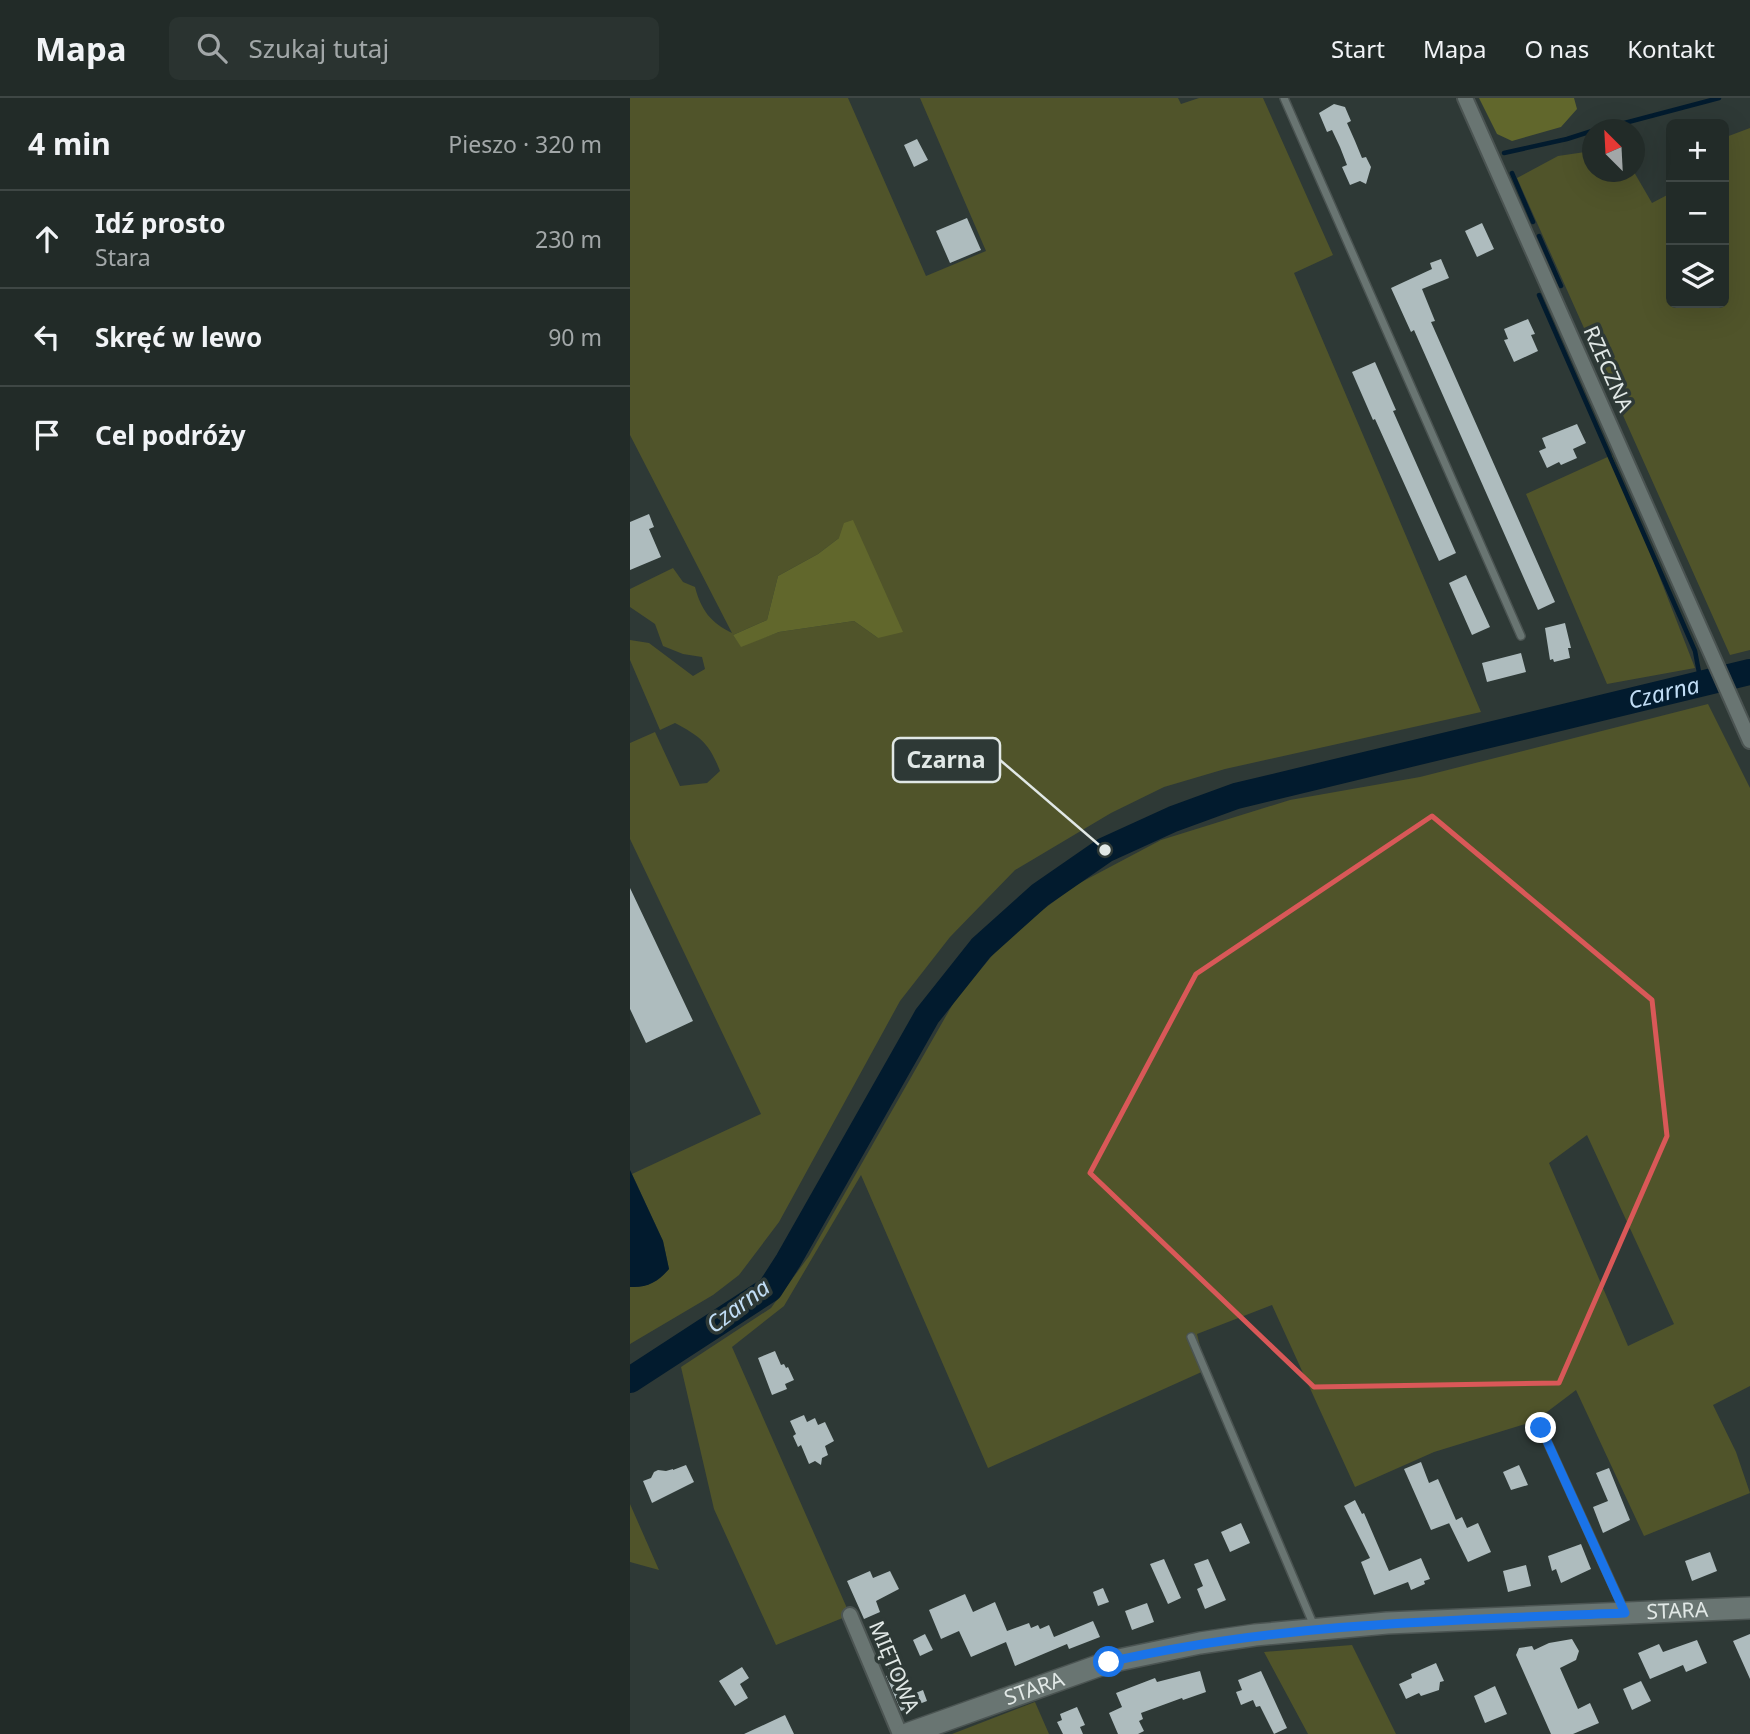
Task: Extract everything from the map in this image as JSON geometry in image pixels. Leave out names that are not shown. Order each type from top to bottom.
[{"type":"street","name":"RZECZNA","points":[[1465,98],[1750,741]]},
{"type":"street","name":"STARA","points":[[911,1733],[1109,1662],[1200,1643],[1315,1630],[1467,1619],[1750,1608]]},
{"type":"street","name":"MIĘTOWA","points":[[850,1615],[911,1733]]},
{"type":"lane","points":[[1284,98],[1521,636]]},
{"type":"lane","points":[[1191,1337],[1315,1630]]},
{"type":"lane","points":[[1541,1428],[1625,1613]]},
{"type":"highlighted area","points":[[1432,816],[1652,1000],[1667,1136],[1559,1383],[1314,1387],[1090,1173],[1196,974]]},
{"type":"green space","points":[[630,98],[848,98],[926,276],[986,251],[920,98],[1178,98],[1181,104],[1199,98],[1263,98],[1333,255],[1294,273],[1481,712],[1225,769],[1164,787],[1111,813],[1015,870],[950,937],[900,1001],[779,1222],[739,1275],[713,1295],[630,1344],[630,1287],[652,1283],[669,1269],[663,1241],[632,1174],[761,1114],[630,839],[630,743],[655,732],[680,786],[707,783],[720,771],[708,747],[691,732],[675,723],[660,730],[630,660],[630,640],[649,643],[693,676],[705,669],[702,657],[683,654],[663,646],[655,624],[630,607],[630,589],[673,568],[683,582],[695,587],[708,615],[732,633],[630,435]],"holes":[[[839,538],[878,638],[854,621],[779,632],[741,646],[733,635],[767,620],[778,576],[818,554]]]},
{"type":"green space","points":[[1479,98],[1574,98],[1577,109],[1561,127],[1512,141],[1497,134]]},
{"type":"green space","points":[[1750,128],[1750,650],[1730,655],[1517,178],[1558,156],[1582,152],[1582,182],[1640,182],[1652,203],[1666,196],[1666,308],[1729,308],[1729,136]]},
{"type":"green space","points":[[1612,455],[1695,668],[1607,684],[1526,494]]},
{"type":"green space","points":[[853,520],[903,632],[878,638],[854,621],[779,632],[741,647],[733,635],[767,620],[778,576],[818,554],[839,538],[844,523]]},
{"type":"green space","points":[[1708,704],[1750,788],[1750,1386],[1713,1405],[1736,1452],[1750,1493],[1644,1536],[1576,1390],[1535,1421],[1434,1452],[1355,1487],[1272,1305],[1197,1334],[1206,1370],[988,1468],[861,1175],[784,1306],[732,1347],[850,1615],[776,1645],[714,1509],[681,1367],[771,1308],[809,1256],[954,1002],[1009,935],[1076,885],[1161,840],[1290,800],[1420,777]],"holes":[[[1587,1135],[1674,1324],[1628,1346],[1549,1163]]]},
{"type":"green space","points":[[630,1504],[659,1570],[630,1562]]},
{"type":"green space","points":[[1352,1645],[1396,1734],[1308,1734],[1264,1652]]},
{"type":"green space","points":[[1035,1702],[1049,1734],[952,1734]]},
{"type":"water","points":[[630,1170],[663,1241],[669,1269],[652,1283],[636,1287],[630,1287]]},
{"type":"building","points":[[1334,104],[1345,107],[1351,121],[1347,123],[1362,158],[1366,157],[1371,167],[1366,184],[1360,181],[1350,185],[1342,167],[1347,165],[1340,147],[1332,130],[1327,132],[1319,113]]},
{"type":"building","points":[[917,139],[928,160],[914,167],[904,145]]},
{"type":"building","points":[[967,218],[981,250],[950,263],[936,231]]},
{"type":"building","points":[[1482,223],[1494,249],[1477,257],[1465,231]]},
{"type":"building","points":[[1441,259],[1449,278],[1422,289],[1435,321],[1431,322],[1555,602],[1538,610],[1414,330],[1411,332],[1391,288],[1432,269],[1430,263]]},
{"type":"building","points":[[1528,319],[1535,334],[1531,335],[1538,351],[1514,362],[1504,340],[1508,339],[1504,329]]},
{"type":"building","points":[[1375,362],[1396,410],[1393,411],[1456,553],[1439,561],[1352,372]]},
{"type":"building","points":[[1577,424],[1586,443],[1573,449],[1577,458],[1547,468],[1539,451],[1546,448],[1542,438]]},
{"type":"building","points":[[649,514],[654,527],[649,529],[661,557],[630,570],[630,522]]},
{"type":"building","points":[[1466,575],[1490,627],[1472,635],[1449,583]]},
{"type":"building","points":[[1565,623],[1571,648],[1568,648],[1570,658],[1554,662],[1553,659],[1550,660],[1545,628]]},
{"type":"building","points":[[1521,653],[1526,672],[1487,682],[1482,663]]},
{"type":"building","points":[[630,888],[693,1021],[646,1043],[630,1009]]},
{"type":"building","points":[[775,1351],[781,1365],[788,1367],[794,1380],[785,1384],[787,1389],[772,1395],[758,1358]]},
{"type":"building","points":[[804,1415],[807,1422],[815,1418],[818,1425],[825,1422],[834,1441],[825,1446],[828,1455],[822,1458],[821,1465],[815,1461],[809,1464],[801,1445],[798,1447],[793,1436],[796,1434],[790,1421]]},
{"type":"building","points":[[1421,1462],[1429,1483],[1438,1479],[1456,1520],[1462,1517],[1467,1528],[1478,1523],[1491,1552],[1468,1562],[1449,1523],[1431,1530],[1404,1469]]},
{"type":"building","points":[[686,1465],[694,1482],[652,1503],[643,1481],[651,1478],[658,1470],[673,1470]]},
{"type":"building","points":[[1519,1465],[1528,1485],[1511,1490],[1503,1472]]},
{"type":"building","points":[[1609,1468],[1630,1520],[1603,1533],[1593,1507],[1608,1501],[1596,1473]]},
{"type":"building","points":[[1355,1500],[1362,1514],[1364,1513],[1389,1571],[1421,1558],[1430,1579],[1424,1581],[1425,1584],[1411,1590],[1408,1582],[1374,1595],[1361,1562],[1370,1558],[1344,1506]]},
{"type":"building","points":[[1241,1523],[1250,1543],[1230,1552],[1221,1532]]},
{"type":"building","points":[[1581,1544],[1591,1569],[1561,1583],[1556,1569],[1552,1571],[1548,1556]]},
{"type":"building","points":[[1710,1552],[1717,1571],[1692,1581],[1685,1561]]},
{"type":"building","points":[[1164,1559],[1181,1598],[1168,1604],[1150,1564]]},
{"type":"building","points":[[1208,1559],[1226,1600],[1205,1609],[1197,1589],[1203,1586],[1194,1564]]},
{"type":"building","points":[[1526,1565],[1531,1586],[1508,1592],[1503,1571]]},
{"type":"building","points":[[870,1571],[873,1578],[890,1571],[899,1589],[876,1601],[880,1612],[864,1619],[847,1581]]},
{"type":"building","points":[[1103,1588],[1109,1602],[1098,1606],[1093,1592]]},
{"type":"building","points":[[965,1594],[973,1612],[995,1602],[1007,1631],[1029,1623],[1031,1628],[1038,1625],[1040,1629],[1049,1625],[1054,1637],[1093,1621],[1100,1637],[1069,1649],[1067,1644],[1015,1666],[1006,1642],[971,1657],[959,1631],[941,1639],[929,1610]]},
{"type":"building","points":[[1147,1603],[1154,1622],[1132,1630],[1125,1611]]},
{"type":"building","points":[[925,1634],[933,1650],[920,1656],[913,1640]]},
{"type":"building","points":[[1750,1634],[1750,1679],[1733,1641]]},
{"type":"building","points":[[1572,1639],[1579,1651],[1576,1660],[1560,1668],[1578,1709],[1590,1703],[1599,1723],[1573,1734],[1551,1734],[1516,1655],[1519,1648],[1532,1646],[1534,1650],[1549,1643]]},
{"type":"building","points":[[1697,1640],[1707,1663],[1686,1672],[1683,1665],[1650,1679],[1638,1653],[1659,1644],[1663,1652]]},
{"type":"building","points":[[892,1641],[913,1694],[923,1690],[927,1701],[901,1711],[886,1676],[891,1674],[878,1649]]},
{"type":"building","points":[[1436,1663],[1444,1681],[1440,1682],[1439,1690],[1421,1696],[1419,1693],[1406,1699],[1399,1684],[1412,1678],[1411,1674]]},
{"type":"building","points":[[742,1667],[749,1678],[740,1684],[748,1698],[735,1706],[719,1681]]},
{"type":"building","points":[[1200,1671],[1206,1692],[1141,1713],[1143,1719],[1139,1721],[1144,1731],[1138,1734],[1118,1734],[1109,1713],[1122,1707],[1116,1693],[1155,1678],[1157,1682]]},
{"type":"building","points":[[1261,1671],[1287,1728],[1274,1734],[1260,1706],[1256,1707],[1253,1700],[1241,1705],[1236,1692],[1242,1690],[1238,1680]]},
{"type":"building","points":[[1641,1681],[1651,1701],[1632,1710],[1623,1689]]},
{"type":"building","points":[[1495,1686],[1507,1714],[1485,1723],[1474,1696]]},
{"type":"building","points":[[1077,1707],[1085,1725],[1080,1727],[1083,1734],[1063,1734],[1057,1722],[1062,1720],[1060,1714]]},
{"type":"building","points":[[785,1715],[794,1734],[744,1734]]},
{"type":"waterway","points":[[1640,119],[1719,98]]},
{"type":"waterway","points":[[1504,153],[1582,134]]},
{"type":"waterway","points":[[1512,173],[1533,222]]},
{"type":"waterway","points":[[1539,236],[1561,286]]},
{"type":"waterway","points":[[1539,295],[1695,651],[1701,683]]},
{"type":"waterway","name":"Czarna","points":[[630,1380],[770,1289],[927,1016],[981,948],[1040,895],[1105,850],[1173,819],[1236,796],[1750,672]]},
{"type":"place","name":"Czarna","points":[[1105,850]]},
{"type":"route","points":[[1109,1662],[1200,1643],[1255,1635],[1387,1623],[1625,1613],[1541,1428]]}]
